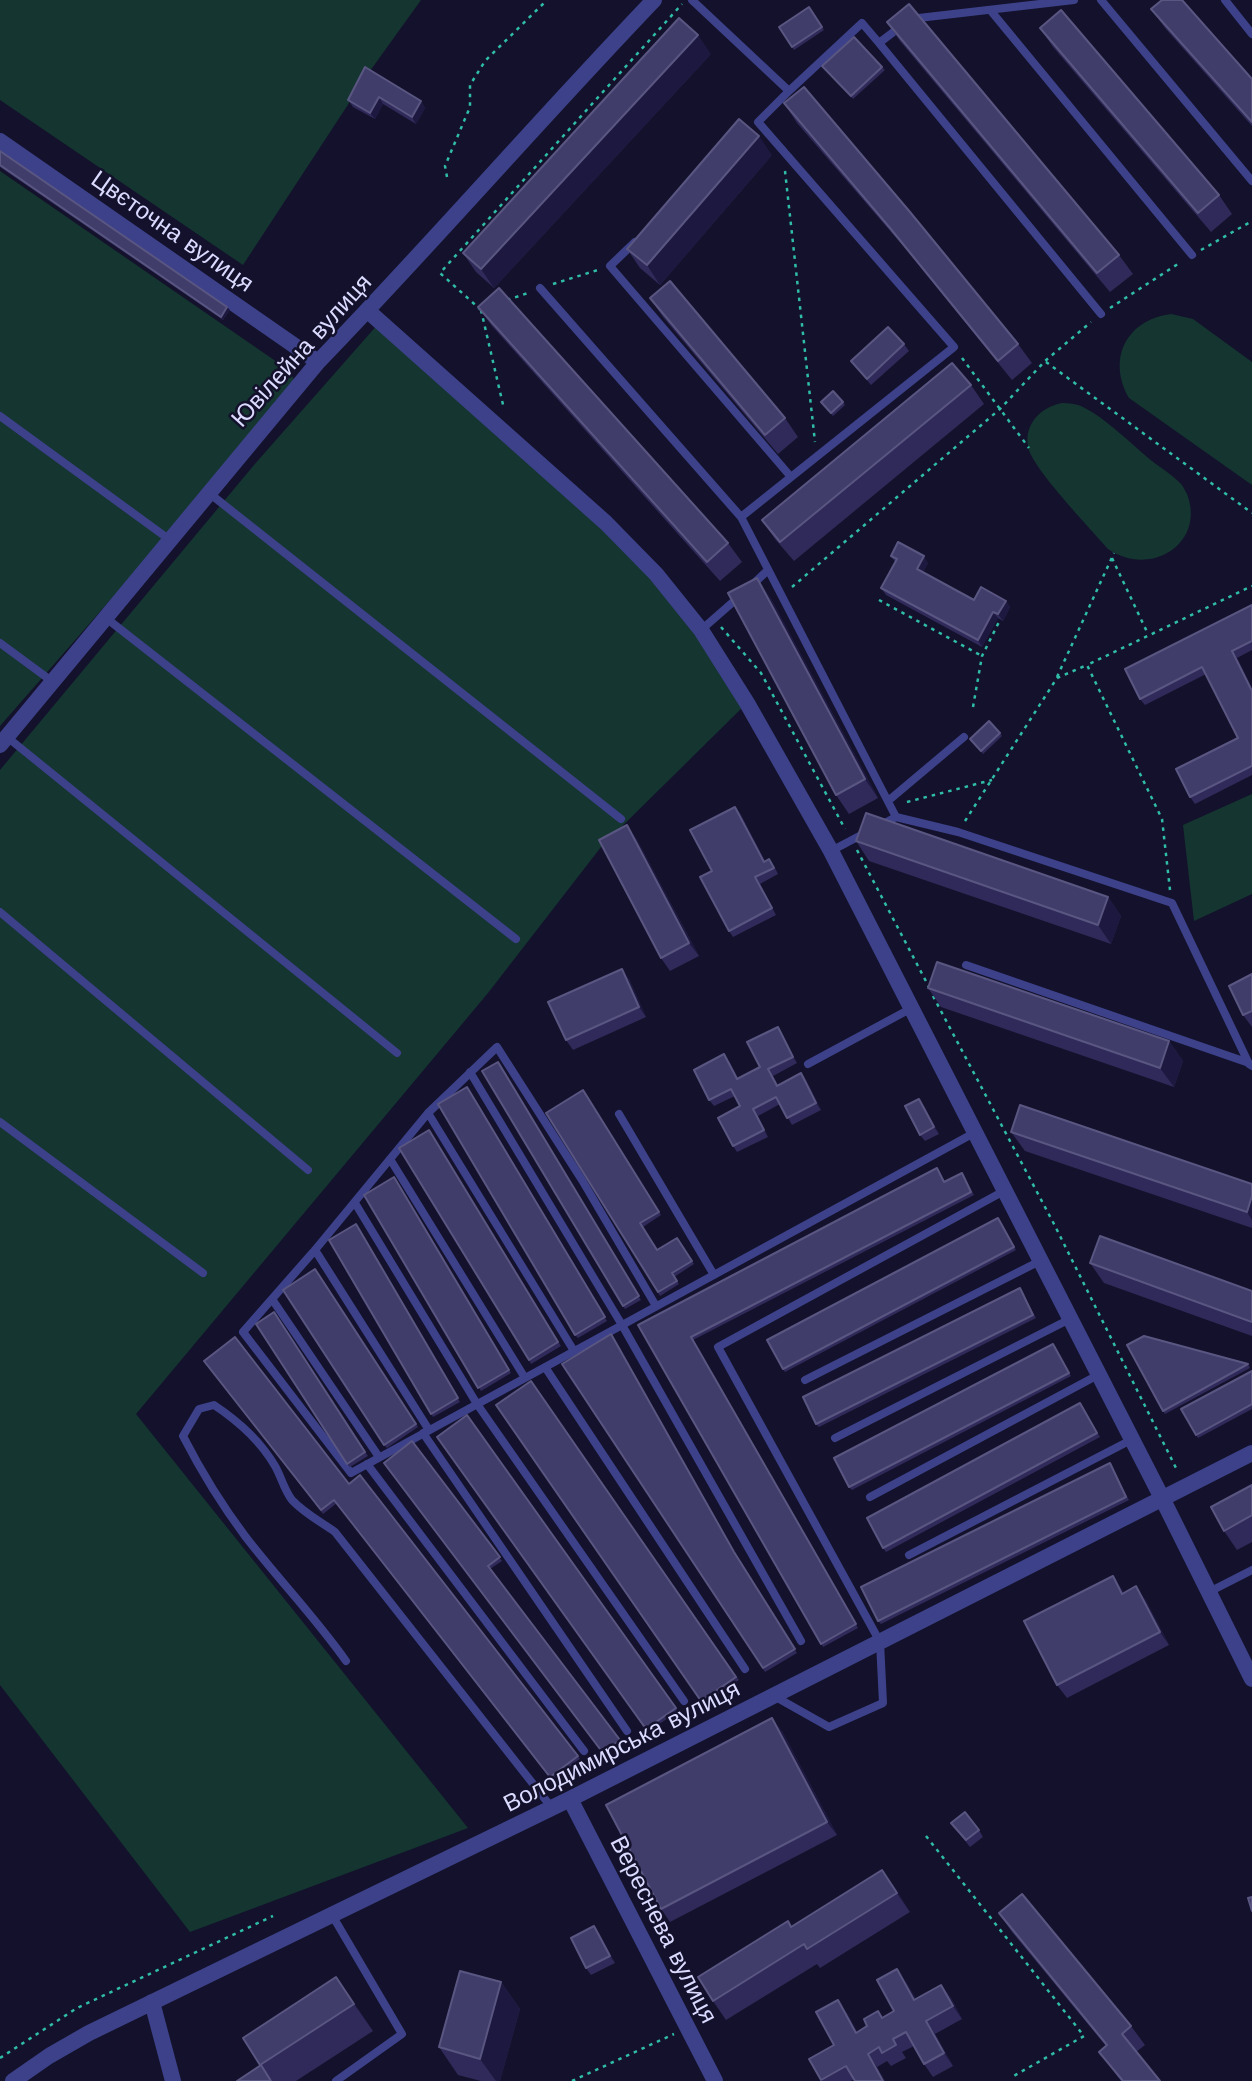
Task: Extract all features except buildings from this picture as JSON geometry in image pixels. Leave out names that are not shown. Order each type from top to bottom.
[{"type":"street","name":"Ювілейна вулиця","points":[[3,741],[318,362],[654,0]]},
{"type":"street","name":"Цвєточна вулиця","points":[[0,141],[318,362]]},
{"type":"street","points":[[368,311],[606,523],[656,574],[701,630],[747,703],[831,851],[1251,1677]]},
{"type":"street","name":"Володимирська вулиця","points":[[13,2081],[89,2033],[552,1808],[1252,1452]]},
{"type":"street","name":"Вереснева вулиця","points":[[570,1799],[715,2081]]},
{"type":"street","points":[[152,2002],[173,2081]]},
{"type":"lane","points":[[692,0],[789,91]]},
{"type":"lane","points":[[879,43],[910,19],[1074,0]]},
{"type":"lane","points":[[1101,0],[1252,181]]},
{"type":"lane","points":[[1226,0],[1252,34]]},
{"type":"lane","points":[[990,11],[1192,255]]},
{"type":"lane","points":[[748,132],[862,23],[1101,314]]},
{"type":"lane","points":[[741,517],[954,347],[758,122]]},
{"type":"lane","points":[[640,237],[610,266],[791,477]]},
{"type":"lane","points":[[540,288],[741,517],[896,817]]},
{"type":"lane","points":[[0,416],[170,540]]},
{"type":"lane","points":[[209,493],[621,819]]},
{"type":"lane","points":[[701,630],[768,570]]},
{"type":"lane","points":[[106,618],[516,939]]},
{"type":"lane","points":[[0,643],[53,682]]},
{"type":"lane","points":[[889,803],[964,737]]},
{"type":"lane","points":[[3,741],[397,1053]]},
{"type":"lane","points":[[831,851],[896,817],[958,832],[1172,903],[1251,1064]]},
{"type":"lane","points":[[0,912],[308,1170]]},
{"type":"lane","points":[[966,965],[1251,1064]]},
{"type":"lane","points":[[808,1064],[910,1009]]},
{"type":"lane","points":[[656,1306],[582,1180],[497,1047],[428,1113],[355,1203],[243,1332],[352,1473],[974,1133]]},
{"type":"lane","points":[[470,1072],[622,1325],[801,1641]]},
{"type":"lane","points":[[428,1113],[574,1351]]},
{"type":"lane","points":[[619,1114],[714,1275]]},
{"type":"lane","points":[[0,1122],[203,1273]]},
{"type":"lane","points":[[390,1159],[525,1378]]},
{"type":"lane","points":[[774,1696],[829,1727],[883,1703],[880,1643],[718,1347],[1004,1191]]},
{"type":"lane","points":[[355,1203],[477,1404],[684,1701]]},
{"type":"lane","points":[[315,1250],[426,1432],[627,1731]]},
{"type":"lane","points":[[805,1380],[1040,1261]]},
{"type":"lane","points":[[272,1299],[379,1457]]},
{"type":"lane","points":[[835,1438],[1070,1319]]},
{"type":"lane","points":[[545,1367],[745,1669]]},
{"type":"lane","points":[[870,1497],[1098,1375]]},
{"type":"lane","points":[[346,1661],[326,1632],[245,1536],[209,1486],[183,1436],[199,1409],[214,1405],[254,1437],[275,1466],[290,1498],[335,1532],[552,1808]]},
{"type":"lane","points":[[909,1555],[1131,1440]]},
{"type":"lane","points":[[367,1464],[584,1751]]},
{"type":"lane","points":[[1209,1592],[1252,1570]]},
{"type":"lane","points":[[331,1915],[402,2034],[336,2081]]},
{"type":"path","points":[[447,177],[445,166],[470,107],[470,85],[485,61],[547,0]]},
{"type":"path","points":[[481,310],[440,273],[685,0]]},
{"type":"path","points":[[782,150],[815,442]]},
{"type":"path","points":[[781,596],[1000,409],[1045,362],[1101,314],[1192,255],[1252,221]]},
{"type":"path","points":[[505,301],[610,266]]},
{"type":"path","points":[[954,347],[1029,448]]},
{"type":"path","points":[[1045,362],[1252,513]]},
{"type":"path","points":[[958,832],[1057,678],[1114,553]]},
{"type":"path","points":[[1112,558],[1149,635]]},
{"type":"path","points":[[1057,678],[1252,586]]},
{"type":"path","points":[[879,600],[982,656]]},
{"type":"path","points":[[973,707],[982,656],[999,622]]},
{"type":"path","points":[[1087,665],[1162,819],[1172,903]]},
{"type":"path","points":[[889,803],[992,780]]},
{"type":"path","points":[[926,1836],[1084,2036],[1012,2077]]},
{"type":"path","points":[[0,2058],[76,2008],[273,1916]]},
{"type":"path","points":[[572,2081],[687,2027]]},
{"type":"green space","points":[[0,0],[421,0],[370,71],[243,265],[0,100]]},
{"type":"green space","points":[[0,171],[290,371],[294,380],[167,535],[0,726]]},
{"type":"green space","points":[[1171,314],[1193,319],[1252,362],[1252,485],[1129,398],[1120,369],[1125,344],[1142,324]]},
{"type":"green space","points":[[379,323],[656,574],[747,703],[601,847],[488,993],[136,1414],[468,1828],[190,1932],[0,1685],[0,770],[254,465]]},
{"type":"green space","points":[[1062,403],[1081,406],[1101,418],[1182,485],[1191,512],[1189,528],[1181,541],[1170,551],[1156,558],[1141,560],[1124,557],[1108,549],[1042,472],[1029,450],[1028,433],[1040,413]]},
{"type":"green space","points":[[1252,794],[1252,894],[1194,921],[1183,825]]}]
